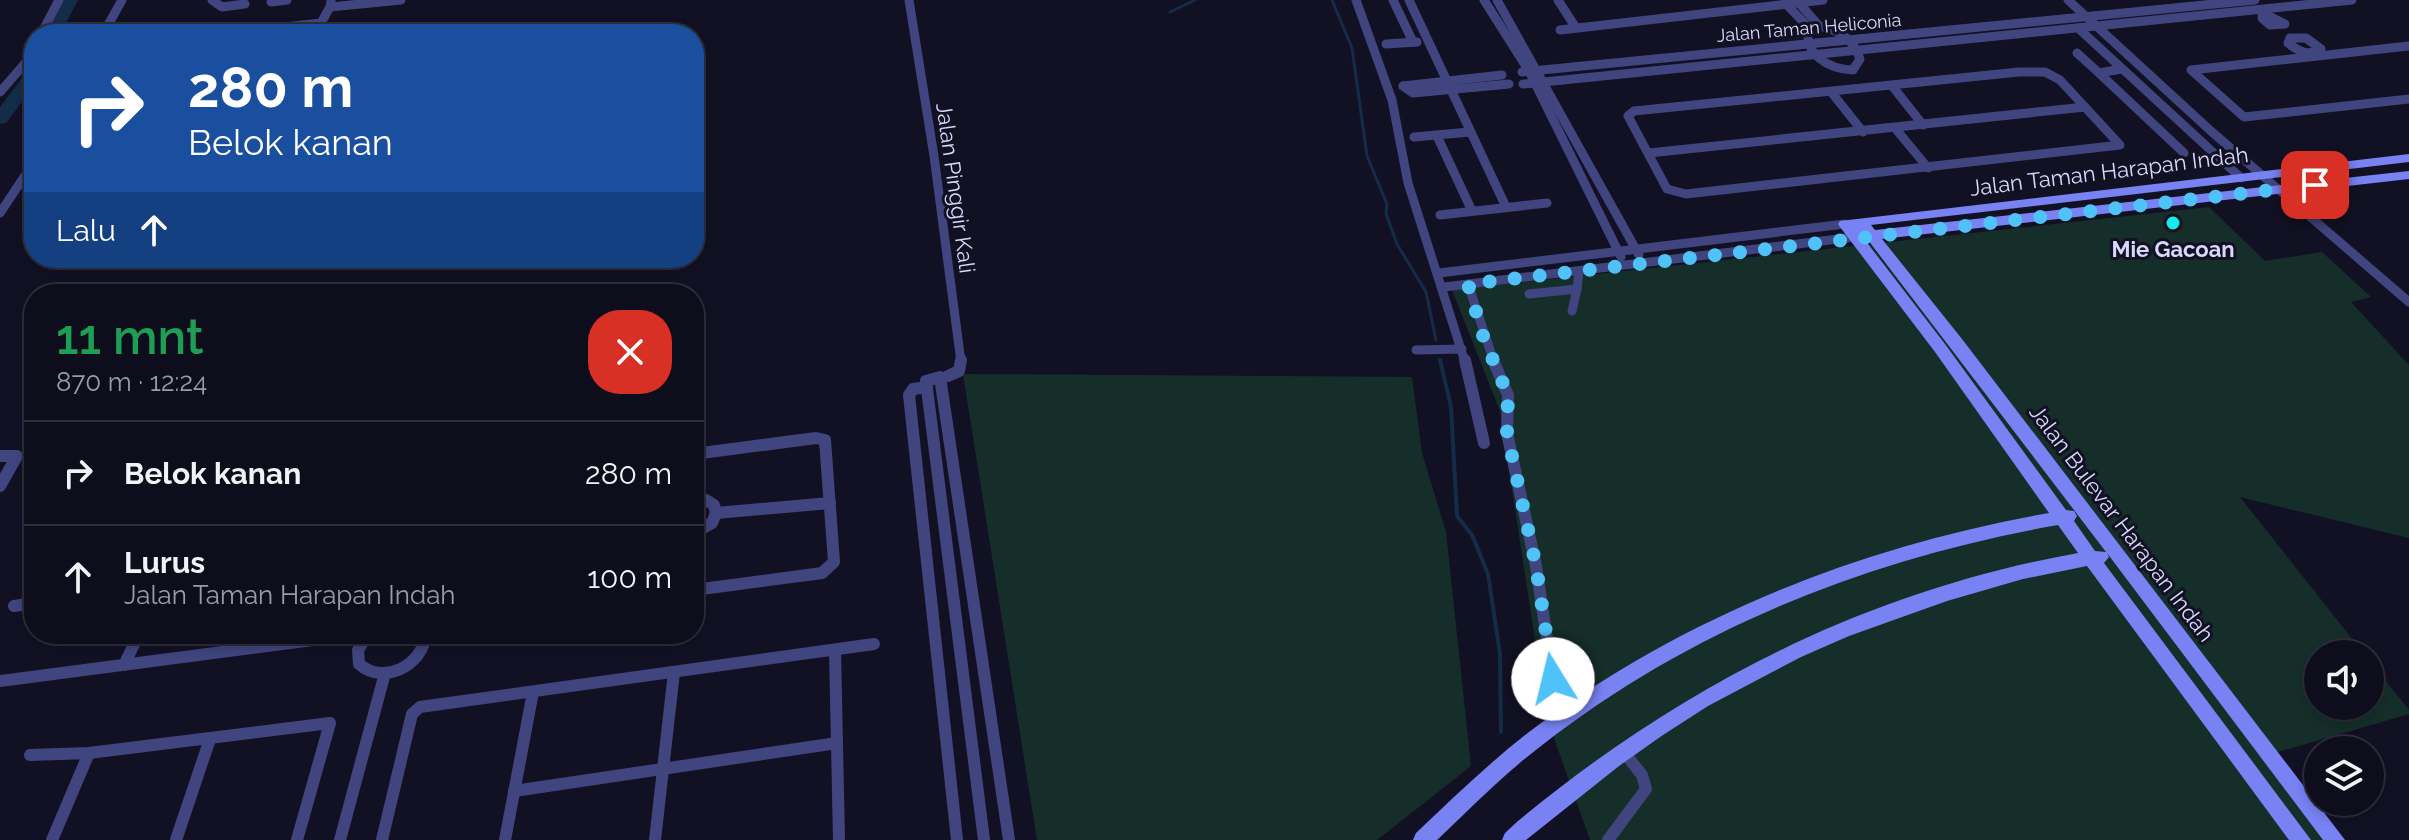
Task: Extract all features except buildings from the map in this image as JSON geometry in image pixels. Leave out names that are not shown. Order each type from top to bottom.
[{"type":"street","points":[[46,24],[59,0]]},
{"type":"street","points":[[109,24],[122,0]]},
{"type":"street","points":[[212,0],[222,7],[245,4]]},
{"type":"street","points":[[271,2],[287,0]]},
{"type":"street","points":[[314,24],[321,23],[334,4],[401,0]]},
{"type":"street","name":"Jalan Pinggir Kali","points":[[909,0],[961,360],[959,371],[948,376]]},
{"type":"street","points":[[1356,0],[1392,100],[1404,167],[1462,349],[1484,443]]},
{"type":"street","points":[[1393,0],[1413,42]]},
{"type":"street","points":[[1409,0],[1506,207]]},
{"type":"street","points":[[1444,287],[1643,263],[1539,82],[1484,0]]},
{"type":"street","points":[[1497,0],[1529,71],[1528,80],[1523,84]]},
{"type":"street","points":[[1558,0],[1576,28]]},
{"type":"street","points":[[1560,30],[1770,3],[1820,0]]},
{"type":"street","points":[[2068,0],[2088,17],[2110,25],[2263,13],[2352,0]]},
{"type":"street","points":[[2099,21],[2255,0]]},
{"type":"street","points":[[1799,3],[1819,26]]},
{"type":"street","points":[[1786,4],[1808,27],[1808,44],[1815,55],[1841,71],[1856,90]]},
{"type":"street","points":[[2263,13],[2282,20],[2285,24],[2281,26],[2295,37],[2288,40],[2292,47],[2317,55]]},
{"type":"street","name":"Jalan Taman Heliconia","points":[[1476,82],[1510,70],[1529,71],[2088,17]]},
{"type":"street","points":[[2099,21],[2263,176],[2409,302]]},
{"type":"street","name":"Jalan Taman Heliconia","points":[[1476,82],[1523,84],[2078,28],[2099,21]]},
{"type":"street","points":[[1808,27],[1819,26],[1841,32],[1851,41],[1858,51],[1859,63],[1853,70],[1841,71]]},
{"type":"street","points":[[2078,28],[2241,178]]},
{"type":"street","points":[[1386,44],[1428,41]]},
{"type":"street","points":[[2409,46],[2194,68],[2191,71],[2239,114],[2247,117],[2409,99]]},
{"type":"street","points":[[2077,53],[2184,153]]},
{"type":"street","points":[[0,92],[24,64]]},
{"type":"street","points":[[2099,73],[2122,69]]},
{"type":"street","points":[[1853,70],[1868,89]]},
{"type":"street","points":[[2019,72],[2045,72],[2060,80],[2120,145],[1686,194],[1667,189],[1628,116],[1634,111],[1868,89],[2019,72]]},
{"type":"street","points":[[1502,75],[1509,84]]},
{"type":"street","points":[[1450,85],[1476,82]]},
{"type":"street","points":[[1539,82],[1625,265]]},
{"type":"street","points":[[1893,87],[1923,125]]},
{"type":"street","points":[[1832,93],[1863,132]]},
{"type":"street","points":[[1649,153],[2085,107]]},
{"type":"street","points":[[1895,128],[1928,168]]},
{"type":"street","points":[[1414,137],[1470,132]]},
{"type":"street","points":[[1437,136],[1472,211]]},
{"type":"street","name":"Jalan Taman Harapan Indah","points":[[1643,263],[1858,229],[2409,158]]},
{"type":"street","name":"Jalan Taman Harapan Indah","points":[[1439,273],[1636,250],[2409,175]]},
{"type":"street","points":[[0,213],[24,177]]},
{"type":"street","points":[[1440,215],[1547,203]]},
{"type":"street","name":"Jalan Bulevar Harapan Indah","points":[[1858,229],[2085,513],[2335,840]]},
{"type":"street","name":"Jalan Bulevar Harapan Indah","points":[[1858,229],[2061,517],[2301,840]]},
{"type":"street","points":[[1572,311],[1579,271]]},
{"type":"street","points":[[1468,284],[1484,339],[1508,395],[1507,433],[1536,566],[1553,679],[1568,714]]},
{"type":"street","points":[[1529,294],[1577,289]]},
{"type":"street","points":[[1416,350],[1462,349]]},
{"type":"street","points":[[984,840],[927,387],[929,378],[942,378],[1009,840]]},
{"type":"street","points":[[927,387],[913,389],[909,395],[957,840]]},
{"type":"street","points":[[704,452],[816,438],[825,440],[834,562],[822,573],[704,589]]},
{"type":"street","points":[[0,456],[17,456],[0,486]]},
{"type":"street","points":[[704,500],[714,505],[716,513],[712,523],[704,527]]},
{"type":"street","points":[[716,513],[830,503]]},
{"type":"street","points":[[1423,840],[1535,739],[1657,657],[1765,604],[1857,567],[1974,535],[2085,513]]},
{"type":"street","points":[[1515,836],[1623,751],[1692,702],[1795,648],[1890,611],[2007,575],[2117,555]]},
{"type":"street","points":[[14,606],[24,604]]},
{"type":"street","points":[[124,665],[134,644]]},
{"type":"street","points":[[0,681],[283,644]]},
{"type":"street","points":[[362,644],[358,650],[359,664],[369,672],[385,673],[404,667],[419,655],[425,644]]},
{"type":"street","points":[[382,840],[415,710],[874,644]]},
{"type":"street","points":[[835,650],[839,840]]},
{"type":"street","points":[[655,840],[674,672]]},
{"type":"street","points":[[340,840],[385,673]]},
{"type":"street","points":[[505,840],[533,692]]},
{"type":"street","points":[[30,755],[89,753],[330,723],[297,840]]},
{"type":"street","points":[[176,840],[210,739]]},
{"type":"street","points":[[514,791],[837,743]]},
{"type":"street","points":[[1608,840],[1613,827],[1638,803],[1646,789],[1642,775],[1623,751]]},
{"type":"street","points":[[52,840],[89,753]]},
{"type":"green space","points":[[2209,207],[2265,261],[2322,252],[2371,297],[2351,302],[2409,365],[2409,538],[2240,497],[2353,640],[2304,640],[2304,720],[2384,720],[2384,679],[2409,714],[2333,736],[2304,736],[2304,744],[2271,754],[2304,796],[2304,816],[2319,816],[2338,840],[1590,840],[1547,718],[1500,411],[1452,290]]},
{"type":"green space","points":[[963,374],[1412,377],[1422,453],[1446,532],[1471,766],[1377,840],[1037,840]]},
{"type":"waterway","points":[[58,24],[70,0]]},
{"type":"waterway","points":[[1170,12],[1195,0]]},
{"type":"waterway","points":[[1332,0],[1352,48],[1367,156],[1387,204],[1386,214],[1397,244],[1426,292],[1436,340]]},
{"type":"waterway","points":[[0,119],[24,87]]},
{"type":"waterway","points":[[1440,360],[1451,407],[1457,516],[1472,535],[1488,574],[1500,654],[1501,732]]},
{"type":"place","name":"Mie Gacoan","points":[[2173,223]]},
{"type":"route","points":[[1553,679],[1536,566],[1507,433],[1508,395],[1489,353],[1468,284],[2315,185]]}]
